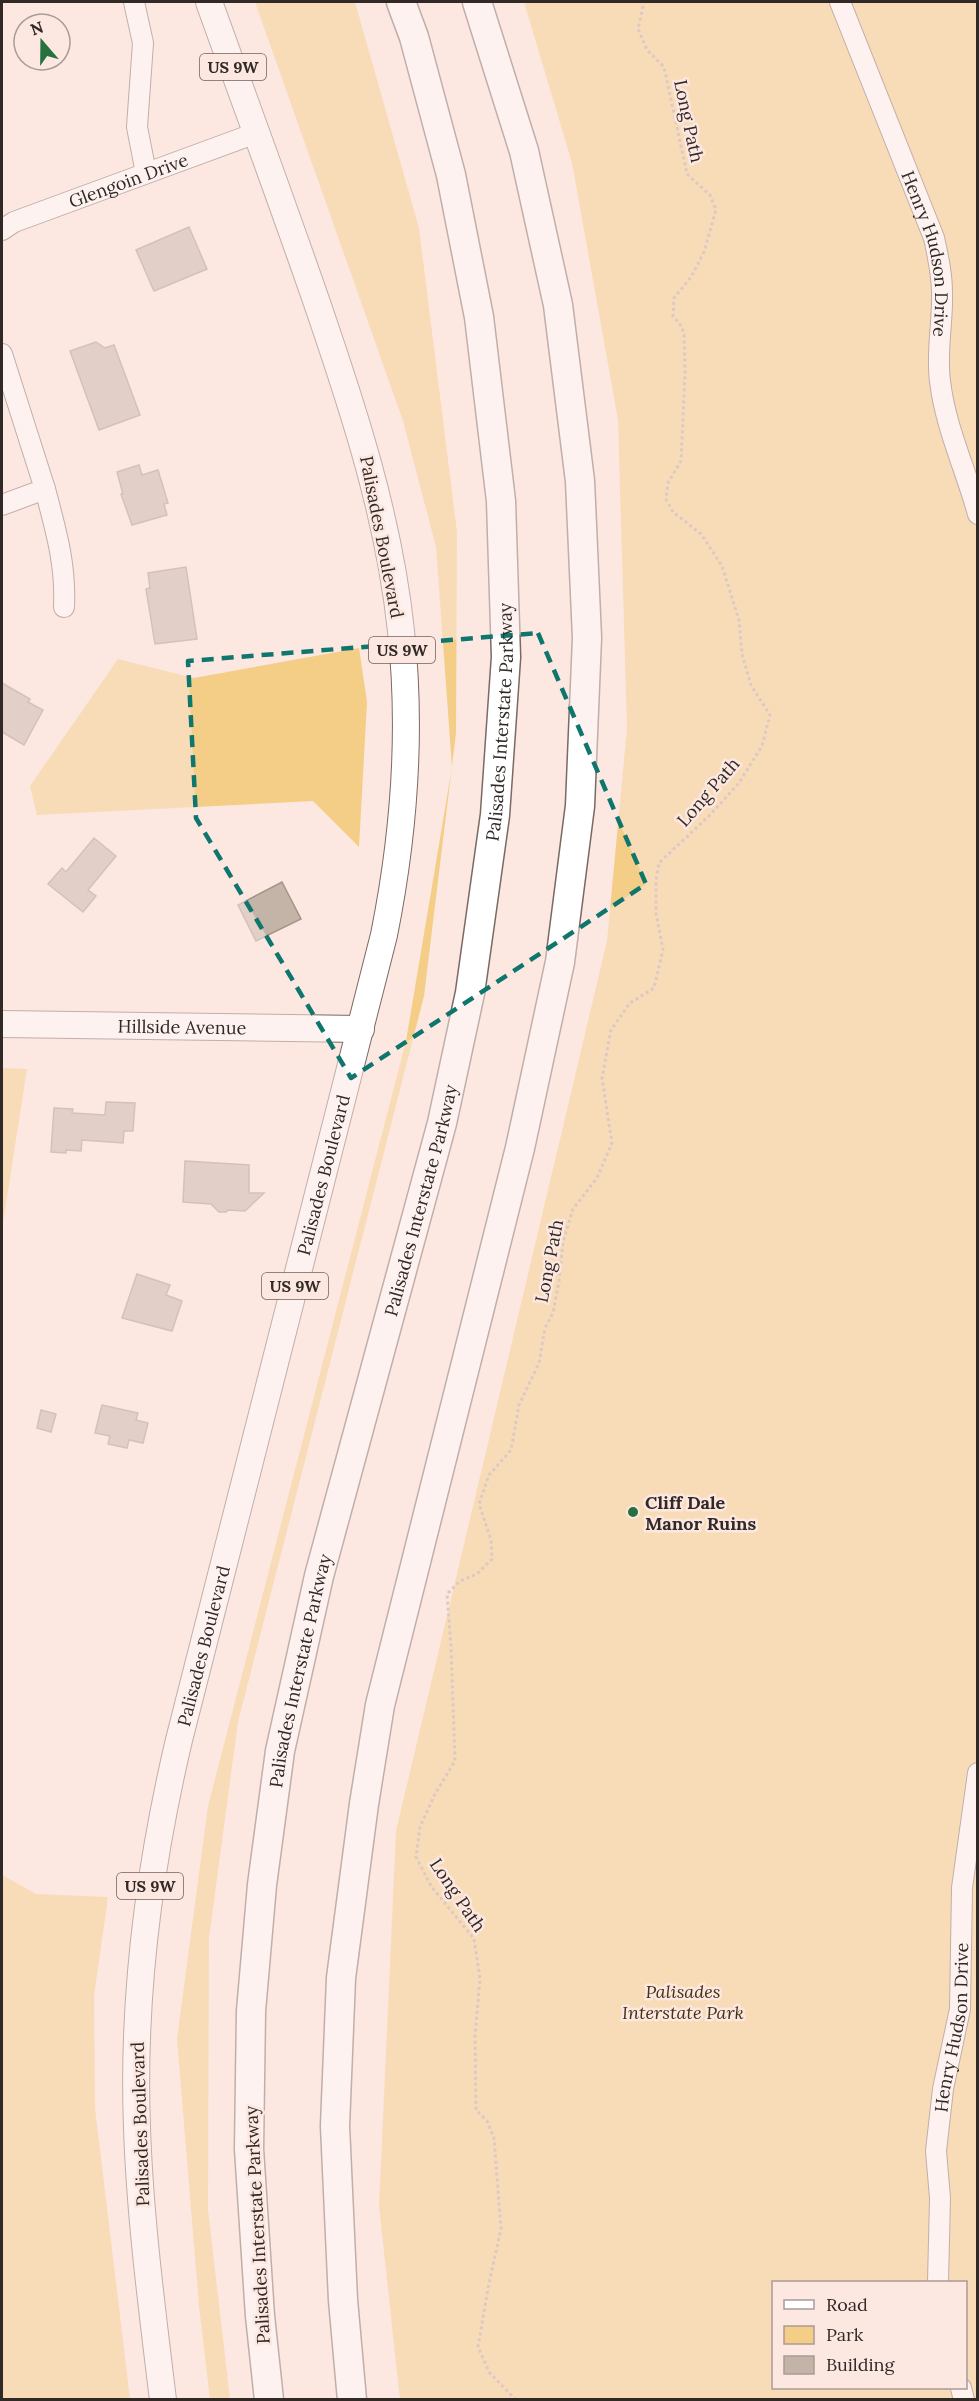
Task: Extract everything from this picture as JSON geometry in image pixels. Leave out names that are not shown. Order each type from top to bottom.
[{"type":"highway","name":"Palisades Interstate Parkway","points":[[269,2400],[260,2316],[249,2149],[250,2011],[262,1885],[280,1751],[320,1576],[442,1123],[470,993],[495,815],[506,657],[501,501],[479,317],[451,175],[414,37],[401,2]]},
{"type":"highway","points":[[352,2400],[343,2300],[335,2126],[341,1978],[364,1804],[380,1705],[525,1125],[560,962],[580,806],[587,627],[580,481],[558,305],[524,151],[477,2]]},
{"type":"main road","name":"Palisades Boulevard","points":[[163,2400],[142,2202],[136,2090],[139,1985],[154,1860],[161,1817],[182,1728],[384,935],[399,844],[405,743],[405,693],[401,632],[387,543],[366,454],[348,395],[209,2]]},
{"type":"main road","name":"Hillside Avenue","points":[[2,1024],[361,1029]]},
{"type":"street","points":[[134,2],[143,43],[137,127],[146,172]]},
{"type":"street","name":"Henry Hudson Drive","points":[[840,2],[934,238],[940,264],[942,293],[938,349],[940,381],[947,416],[978,514]]},
{"type":"street","name":"Glengoin Drive","points":[[2,230],[14,222],[256,133]]},
{"type":"street","points":[[2,354],[61,547],[65,577],[64,607]]},
{"type":"street","points":[[2,505],[45,489]]},
{"type":"street","name":"Henry Hudson Drive","points":[[938,2281],[940,2198],[936,2151],[943,2090],[960,2009],[962,1888],[978,1773]]},
{"type":"path","name":"Long Path","points":[[516,2400],[489,2372],[478,2347],[501,2229],[494,2138],[487,2121],[476,2109],[475,2036],[480,1979],[474,1939],[431,1886],[416,1857],[420,1827],[435,1794],[455,1761],[447,1594],[460,1581],[477,1574],[492,1559],[491,1540],[480,1504],[489,1475],[511,1449],[519,1405],[539,1363],[545,1328],[553,1313],[563,1242],[573,1209],[597,1178],[612,1143],[602,1078],[611,1030],[630,1004],[654,988],[663,950],[656,913],[656,880],[659,863],[711,814],[739,783],[762,746],[770,715],[751,685],[742,654],[739,620],[722,566],[701,534],[673,512],[666,499],[668,483],[681,461],[685,374],[684,335],[682,327],[673,316],[674,298],[691,277],[704,252],[716,210],[710,195],[687,174],[664,67],[648,50],[638,29],[644,2]]},
{"type":"highlighted area","points":[[538,633],[646,884],[351,1078],[196,818],[188,661]]},
{"type":"green space","points":[[255,2],[355,2],[419,228],[457,532],[456,733],[452,766],[436,547],[403,421]]},
{"type":"green space","name":"Palisades Interstate Park","points":[[524,2],[977,2],[977,2399],[400,2400],[379,2206],[396,1831],[607,941],[627,728],[618,420],[572,163]]},
{"type":"green space","points":[[359,648],[367,702],[359,847],[313,801],[37,815],[30,786],[118,659],[194,678]]},
{"type":"green space","points":[[452,770],[424,996],[238,1722],[209,1938],[208,2209],[230,2399],[210,2400],[199,2306],[177,2039],[208,1806],[406,1041]]},
{"type":"green space","points":[[2,1068],[27,1069],[2,1229]]},
{"type":"green space","points":[[2,1875],[36,1894],[108,1897],[94,1996],[95,2108],[130,2399],[2,2399]]},
{"type":"building","points":[[189,227],[207,269],[154,291],[136,250]]},
{"type":"building","points":[[96,342],[105,348],[114,345],[140,415],[99,430],[70,351]]},
{"type":"building","points":[[139,465],[142,475],[158,470],[168,503],[164,504],[167,515],[132,525],[121,494],[123,494],[117,472]]},
{"type":"building","points":[[186,567],[197,639],[155,644],[146,589],[150,588],[148,573]]},
{"type":"building","points":[[2,683],[30,699],[28,702],[43,710],[24,745],[2,732]]},
{"type":"building","points":[[94,838],[116,856],[88,890],[96,896],[83,912],[48,884],[62,868],[66,872]]},
{"type":"building","points":[[282,882],[301,919],[256,941],[238,905]]},
{"type":"building","points":[[106,1102],[135,1103],[133,1131],[124,1131],[123,1143],[82,1140],[81,1151],[51,1152],[54,1108],[73,1109],[72,1113],[105,1115]]},
{"type":"building","points":[[185,1161],[249,1165],[249,1193],[264,1193],[245,1211],[219,1212],[211,1204],[183,1202]]},
{"type":"building","points":[[137,1274],[170,1285],[166,1295],[182,1301],[172,1331],[122,1318]]},
{"type":"building","points":[[102,1405],[138,1413],[136,1420],[148,1423],[143,1443],[129,1440],[127,1448],[108,1444],[110,1436],[95,1433]]},
{"type":"building","points":[[41,1410],[56,1414],[51,1432],[37,1428]]},
{"type":"place","name":"Cliff Dale Manor Ruins","points":[[633,1512]]}]
